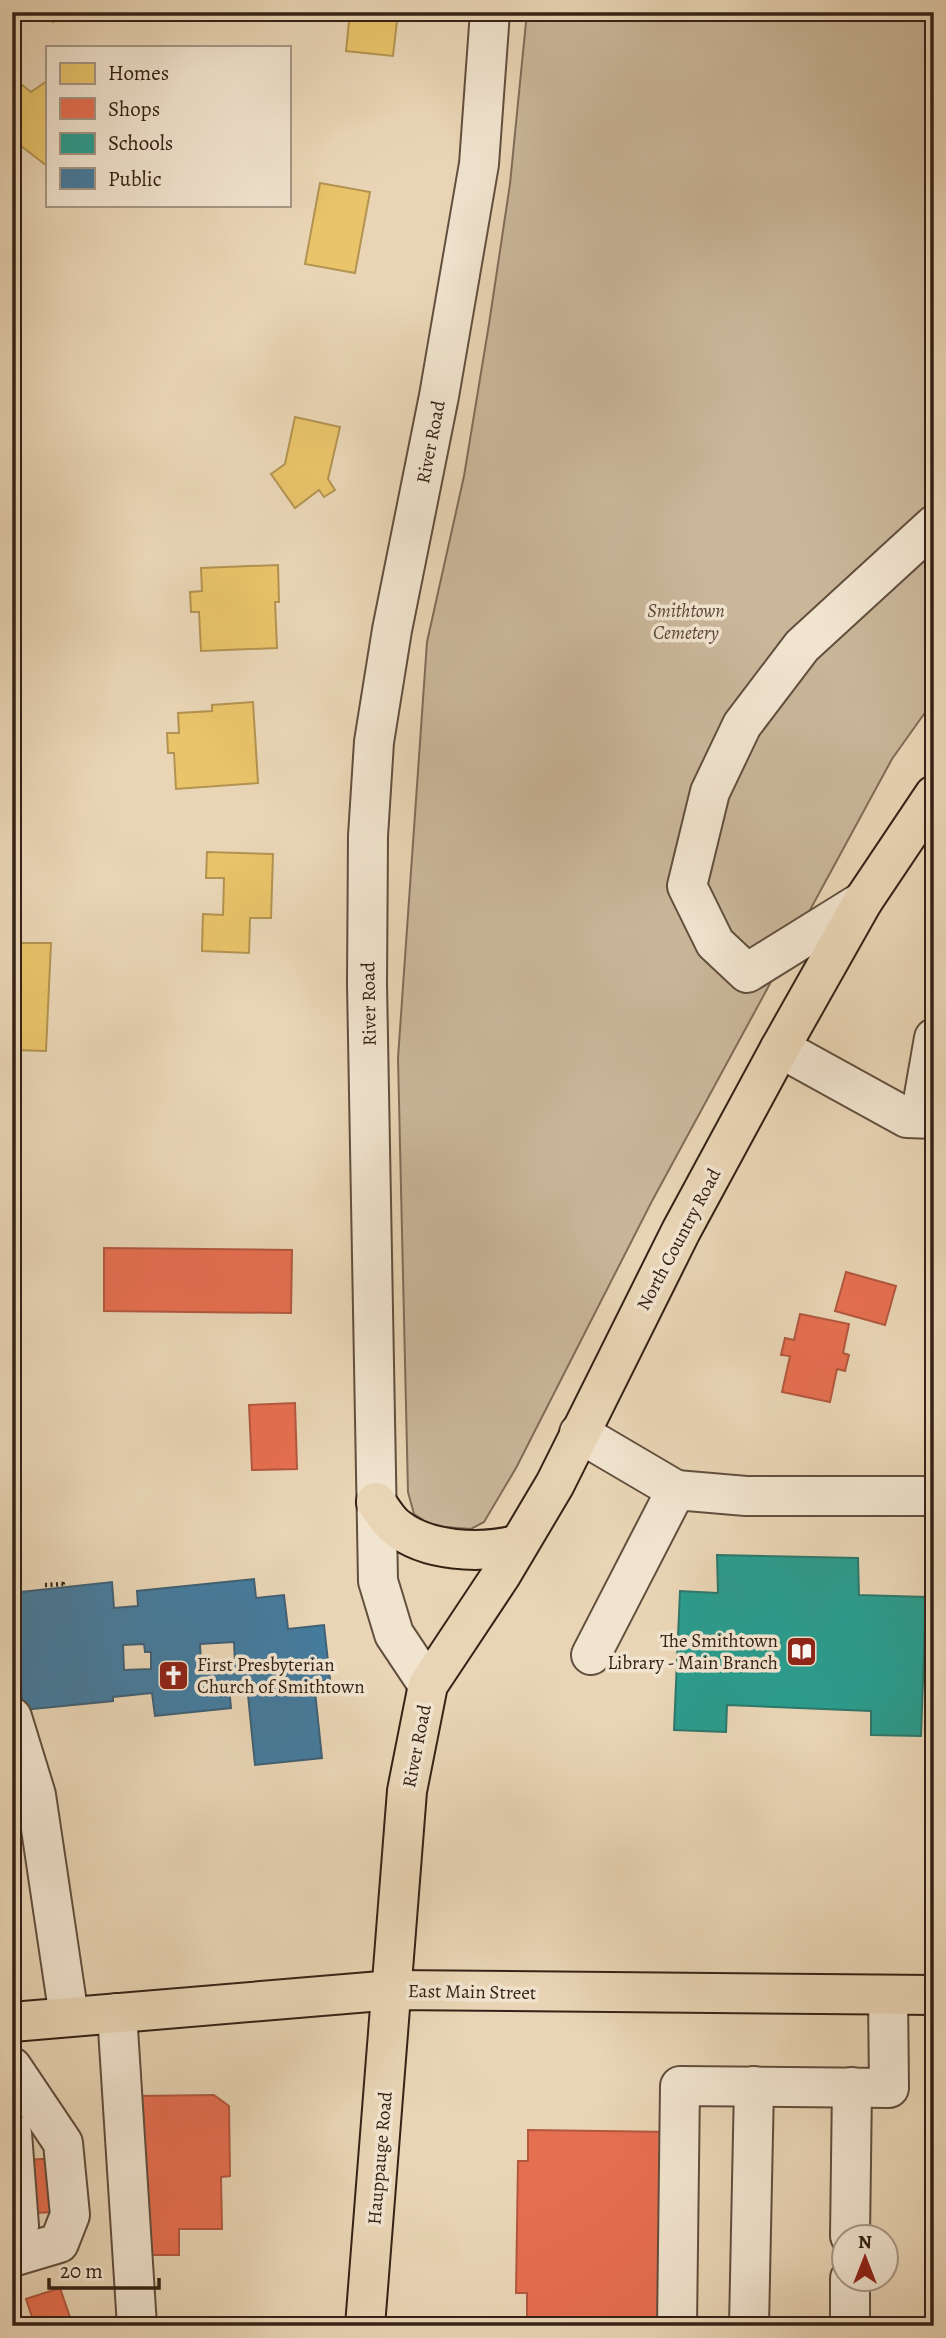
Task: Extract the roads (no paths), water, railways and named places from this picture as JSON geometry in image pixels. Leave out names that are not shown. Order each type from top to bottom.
[{"type":"main road","name":"North Country Road","points":[[428,1685],[501,1575],[516,1545],[555,1484],[681,1231],[780,1048],[863,901],[934,795]]},
{"type":"main road","points":[[376,1502],[394,1526],[421,1541],[468,1549],[498,1549],[516,1545]]},
{"type":"main road","name":"River Road","points":[[393,1990],[407,1791],[428,1685]]},
{"type":"main road","name":"East Main Street","points":[[12,2022],[393,1990],[934,1996]]},
{"type":"main road","name":"Hauppauge Road","points":[[365,2326],[393,1990]]},
{"type":"street","name":"River Road","points":[[428,1685],[394,1634],[378,1581],[367,984],[368,836],[374,742],[392,630],[439,396],[479,164],[490,12]]},
{"type":"street","points":[[863,901],[747,973],[715,943],[687,886],[710,792],[742,725],[802,646],[934,525]]},
{"type":"street","points":[[780,1048],[907,1118],[927,1118],[934,1038]]},
{"type":"street","points":[[579,1433],[676,1490],[746,1496],[934,1496]]},
{"type":"street","points":[[591,1655],[676,1490]]},
{"type":"street","points":[[12,1717],[36,1795],[69,2017]]},
{"type":"street","points":[[677,2326],[680,2085],[889,2088],[888,1995]]},
{"type":"street","points":[[117,2013],[137,2326]]},
{"type":"street","points":[[12,2067],[63,2143],[70,2215],[59,2243],[12,2257]]},
{"type":"street","points":[[749,2326],[754,2086]]},
{"type":"street","points":[[850,2222],[852,2087]]},
{"type":"street","points":[[12,2133],[19,2226],[12,2235]]},
{"type":"street","points":[[850,2292],[850,2326]]},
{"type":"place","name":"The Smithtown Library - Main Branch","points":[[801,1651]]},
{"type":"place","name":"First Presbyterian Church of Smithtown","points":[[174,1675]]},
{"type":"park label","name":"Smithtown Cemetery","points":[[686,621]]}]
